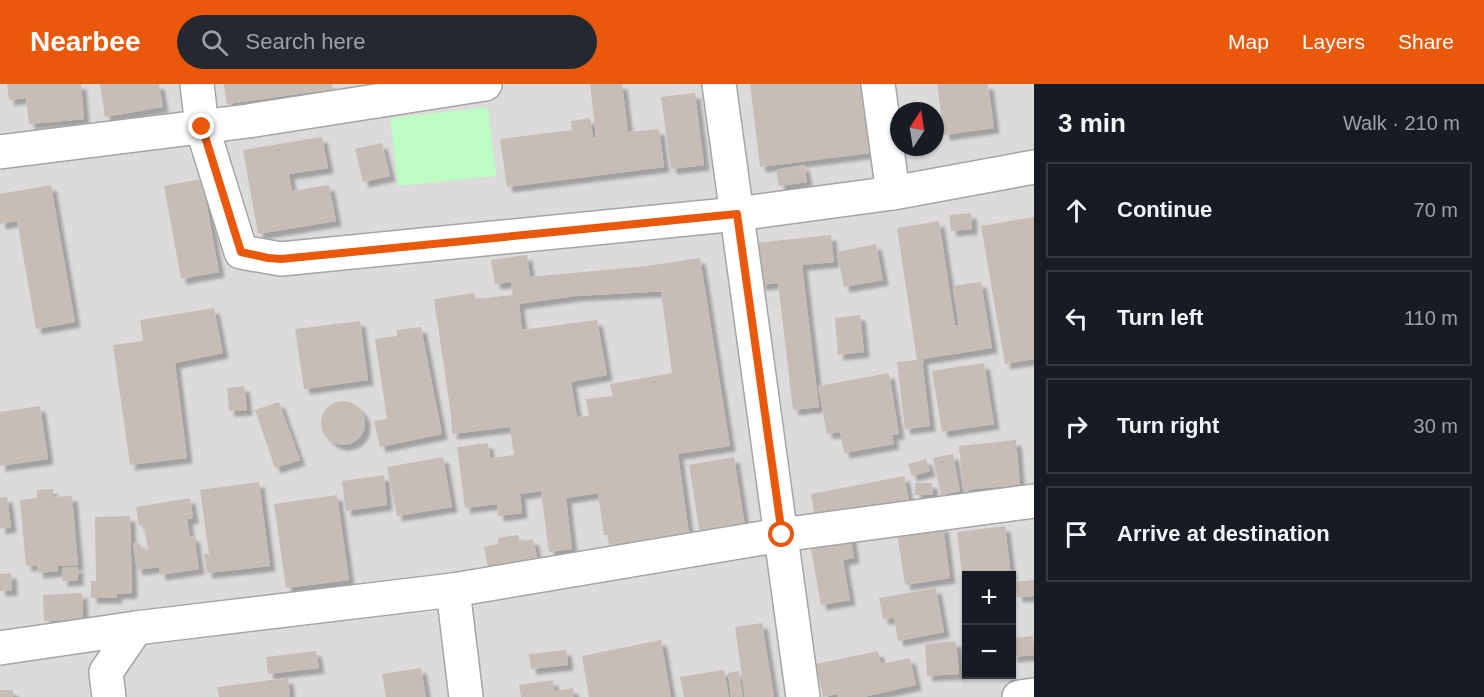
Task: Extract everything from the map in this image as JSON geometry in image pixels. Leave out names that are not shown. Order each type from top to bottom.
[{"type":"street","points":[[197,84],[202,127],[241,252],[268,258],[281,259],[737,214],[893,193],[1034,167]]},
{"type":"street","points":[[719,84],[803,697]]},
{"type":"street","points":[[878,84],[893,193]]},
{"type":"street","points":[[0,152],[202,127],[464,85]]},
{"type":"street","points":[[0,648],[136,628],[453,590],[782,535],[1034,501]]},
{"type":"street","points":[[453,590],[466,697]]},
{"type":"street","points":[[109,697],[106,672],[136,628]]},
{"type":"street","points":[[1019,697],[1034,695]]},
{"type":"shaded area","points":[[0,84],[1034,84],[1034,697],[0,697]]},
{"type":"green space","points":[[488,107],[496,176],[398,186],[390,118]]},
{"type":"building","points":[[7,84],[81,84],[84,119],[29,124],[26,98],[9,100]]},
{"type":"building","points":[[100,84],[159,84],[163,107],[105,117]]},
{"type":"building","points":[[224,84],[332,84],[333,89],[227,104]]},
{"type":"building","points":[[590,84],[622,84],[628,132],[659,129],[664,167],[507,187],[500,139],[572,130],[571,121],[590,118],[593,137],[596,137]]},
{"type":"building","points":[[750,84],[861,84],[870,153],[760,167]]},
{"type":"building","points":[[937,84],[988,84],[994,128],[944,135],[944,102],[939,102]]},
{"type":"building","points":[[695,93],[704,165],[671,169],[661,97]]},
{"type":"building","points":[[322,137],[328,168],[289,174],[292,191],[329,185],[336,221],[258,234],[243,150]]},
{"type":"building","points":[[382,143],[390,176],[363,182],[355,149]]},
{"type":"building","points":[[804,165],[807,182],[779,186],[776,170]]},
{"type":"building","points":[[202,179],[219,272],[181,279],[164,186]]},
{"type":"building","points":[[51,185],[75,322],[36,329],[17,221],[0,224],[0,194]]},
{"type":"building","points":[[971,213],[972,229],[951,231],[949,215]]},
{"type":"building","points":[[1034,217],[1034,359],[1005,364],[981,226]]},
{"type":"building","points":[[939,221],[955,325],[959,325],[953,286],[981,282],[992,348],[922,359],[930,426],[905,429],[897,362],[917,360],[897,228]]},
{"type":"building","points":[[831,235],[834,262],[802,265],[819,407],[793,410],[778,283],[760,285],[756,243]]},
{"type":"building","points":[[876,244],[883,280],[844,287],[837,252]]},
{"type":"building","points":[[527,255],[530,277],[647,266],[700,258],[730,446],[678,454],[689,534],[609,545],[608,535],[604,535],[598,493],[566,498],[572,549],[549,552],[541,491],[520,494],[522,513],[498,516],[497,504],[465,508],[457,447],[488,443],[490,458],[514,455],[510,427],[452,434],[434,299],[474,293],[476,307],[476,299],[513,295],[511,282],[495,284],[491,260]],"holes":[[[661,292],[672,373],[610,384],[613,396],[586,399],[589,416],[577,417],[571,382],[607,375],[597,320],[522,330],[519,304],[575,296]]]},
{"type":"building","points":[[214,308],[223,353],[175,363],[187,458],[130,465],[113,345],[143,341],[140,320]]},
{"type":"building","points":[[860,315],[864,352],[838,355],[835,318]]},
{"type":"building","points":[[360,321],[368,380],[304,389],[295,329]]},
{"type":"building","points":[[421,327],[442,434],[380,447],[374,421],[387,419],[375,339],[397,336],[397,330]]},
{"type":"building","points":[[984,363],[994,424],[942,432],[932,371]]},
{"type":"building","points":[[889,373],[899,434],[892,435],[894,444],[844,453],[840,432],[827,434],[818,386]]},
{"type":"building","points":[[244,386],[247,410],[229,411],[227,388]]},
{"type":"building","points":[[343,401],[351,402],[359,407],[364,415],[364,431],[359,439],[351,444],[343,445],[335,444],[327,439],[322,431],[321,423],[322,415],[327,407],[335,402]]},
{"type":"building","points":[[279,402],[300,460],[275,468],[255,410]]},
{"type":"building","points":[[40,406],[48,459],[0,466],[0,412]]},
{"type":"building","points":[[1016,440],[1020,485],[963,490],[959,446]]},
{"type":"building","points":[[953,454],[960,491],[941,495],[933,458]]},
{"type":"building","points":[[443,457],[452,507],[397,516],[387,467]]},
{"type":"building","points":[[734,457],[746,532],[701,540],[689,465]]},
{"type":"building","points":[[926,459],[930,471],[912,476],[908,464]]},
{"type":"building","points":[[384,475],[387,505],[346,511],[342,481]]},
{"type":"building","points":[[904,476],[909,500],[815,518],[811,494]]},
{"type":"building","points":[[259,482],[270,566],[207,573],[204,554],[209,554],[200,490]]},
{"type":"building","points":[[915,483],[932,483],[933,495],[915,495]]},
{"type":"building","points":[[53,489],[53,497],[72,496],[78,565],[58,566],[58,571],[38,573],[37,565],[26,566],[20,500],[37,498],[37,490]]},
{"type":"building","points":[[337,495],[349,580],[286,588],[274,504]]},
{"type":"building","points":[[7,497],[11,527],[0,529],[0,498]]},
{"type":"building","points":[[190,498],[193,518],[187,519],[190,537],[194,536],[199,569],[160,575],[159,567],[137,570],[133,544],[139,543],[143,551],[148,550],[144,525],[139,526],[136,507]]},
{"type":"building","points":[[130,516],[132,593],[116,594],[117,598],[91,598],[91,581],[96,581],[95,517]]},
{"type":"building","points":[[943,526],[950,578],[905,585],[897,533]]},
{"type":"building","points":[[1005,526],[1010,571],[962,571],[962,574],[957,532]]},
{"type":"building","points":[[850,532],[854,558],[843,560],[850,600],[821,605],[809,538]]},
{"type":"building","points":[[518,535],[520,542],[533,539],[538,561],[509,571],[508,563],[488,568],[484,547],[498,544],[498,538]]},
{"type":"building","points":[[78,567],[78,580],[62,581],[62,568]]},
{"type":"building","points":[[11,573],[12,590],[0,591],[0,574]]},
{"type":"building","points":[[1034,580],[1034,596],[1017,597],[1016,582]]},
{"type":"building","points":[[936,588],[944,632],[898,641],[894,618],[883,619],[879,598]]},
{"type":"building","points":[[82,593],[83,620],[44,621],[43,595]]},
{"type":"building","points":[[762,623],[774,697],[745,697],[735,627]]},
{"type":"building","points":[[1033,636],[1034,655],[1016,657],[1016,638]]},
{"type":"building","points":[[661,640],[671,697],[589,697],[582,656]]},
{"type":"building","points":[[956,641],[959,674],[927,676],[925,644]]},
{"type":"building","points":[[566,650],[568,665],[531,669],[529,654]]},
{"type":"building","points":[[316,651],[319,668],[268,674],[266,657]]},
{"type":"building","points":[[878,651],[881,664],[910,658],[916,685],[863,697],[838,697],[837,694],[823,697],[816,664]]},
{"type":"building","points":[[421,668],[426,697],[386,697],[382,674]]},
{"type":"building","points":[[724,670],[729,697],[684,697],[680,677]]},
{"type":"building","points":[[739,671],[743,697],[731,697],[728,673]]},
{"type":"building","points":[[288,678],[290,697],[219,697],[217,687]]},
{"type":"building","points":[[553,680],[554,691],[573,688],[574,697],[521,697],[519,685]]},
{"type":"building","points":[[0,690],[13,690],[13,697],[0,697]]},
{"type":"route","points":[[202,127],[241,252],[268,258],[281,259],[737,214],[782,535]]}]
